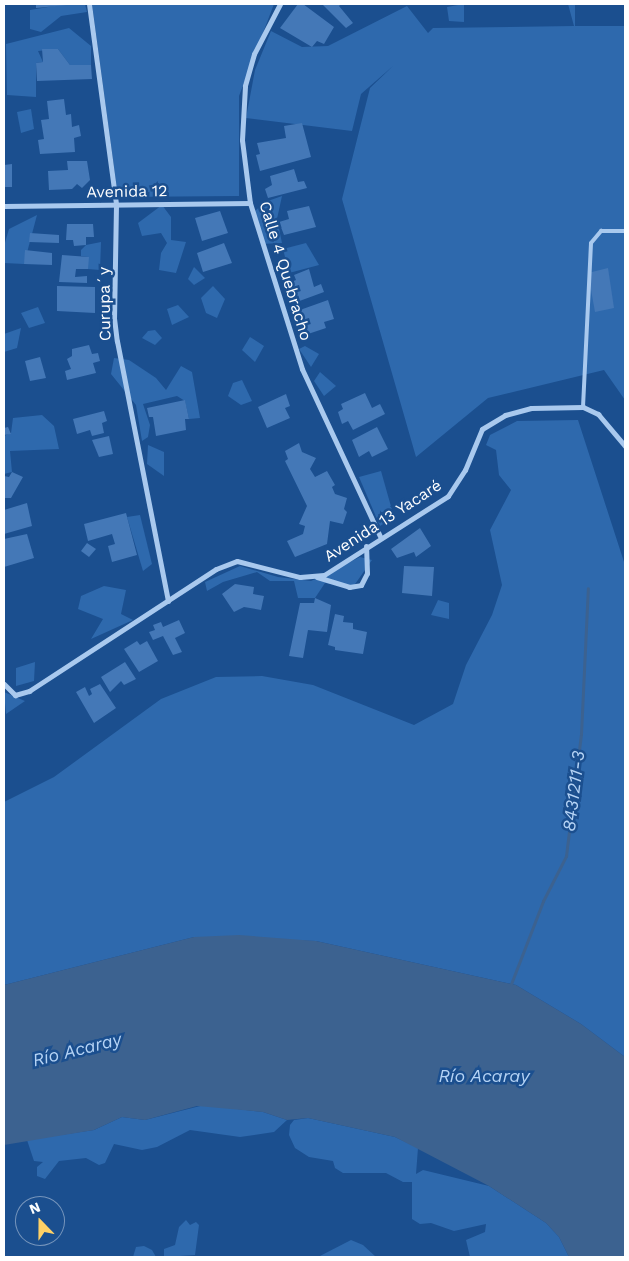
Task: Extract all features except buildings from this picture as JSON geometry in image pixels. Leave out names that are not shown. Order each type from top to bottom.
[{"type":"street","name":"Curupa´y","points":[[89,4],[116,205],[114,318],[117,341],[168,601]]},
{"type":"street","name":"Calle 4 Quebracho","points":[[280,4],[254,54],[244,86],[242,140],[250,203],[302,369],[380,536]]},
{"type":"street","name":"Avenida 12","points":[[4,206],[250,203]]},
{"type":"street","name":"Avenida 13 Yacaré","points":[[4,684],[15,695],[30,692],[216,569],[237,561],[300,577],[317,577],[380,536],[448,496],[465,470],[482,430],[490,422],[531,408],[583,407]]},
{"type":"street","points":[[583,407],[598,414],[625,446]]},
{"type":"street","points":[[317,577],[349,587],[361,585],[366,573],[366,546]]},
{"type":"lane","points":[[583,407],[591,243],[601,231],[625,231]]},
{"type":"shaded area","points":[[66,4],[85,4],[87,12],[61,16],[41,32],[30,29],[30,10]]},
{"type":"shaded area","points":[[92,4],[274,4],[239,96],[239,196],[118,197]]},
{"type":"shaded area","points":[[464,4],[464,22],[449,21],[447,7]]},
{"type":"shaded area","points":[[568,4],[575,4],[575,26],[625,26],[625,400],[604,370],[488,398],[416,457],[342,199],[370,88],[393,66],[361,94],[352,131],[246,118],[255,70],[271,31],[302,47],[328,46],[407,6],[428,33],[433,28],[574,26]]},
{"type":"shaded area","points":[[69,28],[91,46],[91,65],[70,65],[58,49],[38,51],[43,62],[36,63],[36,97],[7,95],[6,44]]},
{"type":"shaded area","points":[[31,109],[34,129],[21,133],[17,112]]},
{"type":"shaded area","points":[[282,196],[277,219],[282,243],[261,244],[255,211],[265,202]]},
{"type":"shaded area","points":[[162,205],[171,217],[171,240],[186,242],[176,273],[159,270],[161,253],[167,243],[161,233],[142,236],[138,223]]},
{"type":"shaded area","points":[[37,215],[24,264],[4,263],[4,246],[9,229]]},
{"type":"shaded area","points":[[101,242],[100,270],[88,269],[88,257],[81,256],[81,250],[86,245]]},
{"type":"shaded area","points":[[306,243],[319,265],[289,273],[283,249]]},
{"type":"shaded area","points":[[194,267],[205,278],[194,285],[188,279]]},
{"type":"shaded area","points":[[213,286],[225,299],[217,318],[206,313],[201,298]]},
{"type":"shaded area","points":[[178,305],[189,317],[172,325],[167,309]]},
{"type":"shaded area","points":[[38,307],[45,323],[29,328],[21,313]]},
{"type":"shaded area","points":[[21,328],[17,348],[4,352],[4,334]]},
{"type":"shaded area","points":[[155,330],[162,338],[155,345],[142,338],[148,331]]},
{"type":"shaded area","points":[[250,337],[264,346],[255,362],[242,350]]},
{"type":"shaded area","points":[[305,346],[319,354],[311,367],[299,349]]},
{"type":"shaded area","points":[[114,358],[129,360],[156,378],[166,390],[181,366],[192,372],[200,418],[189,419],[185,401],[177,396],[143,404],[150,425],[148,437],[142,441],[136,405],[111,374]]},
{"type":"shaded area","points":[[320,372],[336,386],[324,396],[314,381]]},
{"type":"shaded area","points":[[242,380],[252,401],[241,405],[228,396],[233,383]]},
{"type":"shaded area","points":[[42,415],[54,426],[59,449],[10,451],[12,472],[4,474],[4,436],[11,433],[13,418]]},
{"type":"shaded area","points":[[578,420],[625,565],[625,1057],[581,1024],[516,985],[316,941],[194,937],[4,985],[4,802],[54,777],[161,699],[216,677],[262,676],[313,685],[414,725],[453,704],[466,665],[492,615],[502,585],[490,530],[511,490],[499,475],[496,450],[486,445],[490,435],[517,421]]},
{"type":"shaded area","points":[[148,445],[164,452],[164,476],[147,464]]},
{"type":"shaded area","points":[[381,471],[394,517],[380,526],[359,477]]},
{"type":"shaded area","points":[[140,515],[152,564],[143,571],[127,517]]},
{"type":"shaded area","points":[[360,557],[372,560],[353,587],[325,583],[315,598],[298,598],[294,581],[270,581],[257,572],[223,582],[207,591],[205,582],[240,566],[278,577],[311,581]]},
{"type":"shaded area","points":[[104,586],[126,590],[121,614],[133,620],[91,639],[103,619],[78,609],[81,596]]},
{"type":"shaded area","points":[[438,600],[449,603],[449,619],[431,615]]},
{"type":"shaded area","points":[[35,662],[34,681],[16,686],[16,668]]},
{"type":"shaded area","points":[[4,692],[25,701],[6,714]]},
{"type":"shaded area","points":[[204,1105],[263,1112],[287,1120],[274,1132],[240,1137],[190,1130],[157,1147],[142,1150],[114,1144],[105,1163],[99,1165],[86,1158],[59,1161],[45,1179],[37,1176],[37,1167],[43,1162],[34,1161],[27,1140],[94,1130],[122,1117],[145,1120]]},
{"type":"shaded area","points":[[308,1118],[395,1137],[418,1148],[416,1174],[423,1170],[489,1186],[546,1223],[559,1237],[569,1257],[470,1257],[466,1240],[485,1232],[486,1224],[454,1231],[431,1223],[420,1224],[412,1219],[412,1182],[403,1182],[386,1173],[343,1173],[335,1168],[333,1161],[309,1157],[295,1148],[289,1135],[290,1125],[294,1120]]},
{"type":"shaded area","points":[[186,1220],[190,1225],[196,1222],[199,1225],[195,1255],[164,1257],[164,1249],[175,1245],[179,1227]]},
{"type":"shaded area","points":[[351,1240],[363,1245],[376,1257],[318,1257]]},
{"type":"shaded area","points":[[144,1246],[152,1250],[156,1257],[133,1257],[136,1247]]},
{"type":"water","name":"Río Acaray","points":[[239,935],[316,941],[516,985],[581,1024],[625,1057],[625,1257],[569,1257],[559,1237],[546,1223],[489,1186],[395,1137],[308,1118],[287,1120],[263,1112],[197,1106],[145,1120],[122,1117],[94,1130],[4,1145],[4,985],[194,937]]},
{"type":"waterway","name":"8431211-3","points":[[511,984],[543,901],[566,856],[581,734],[588,588]]}]
